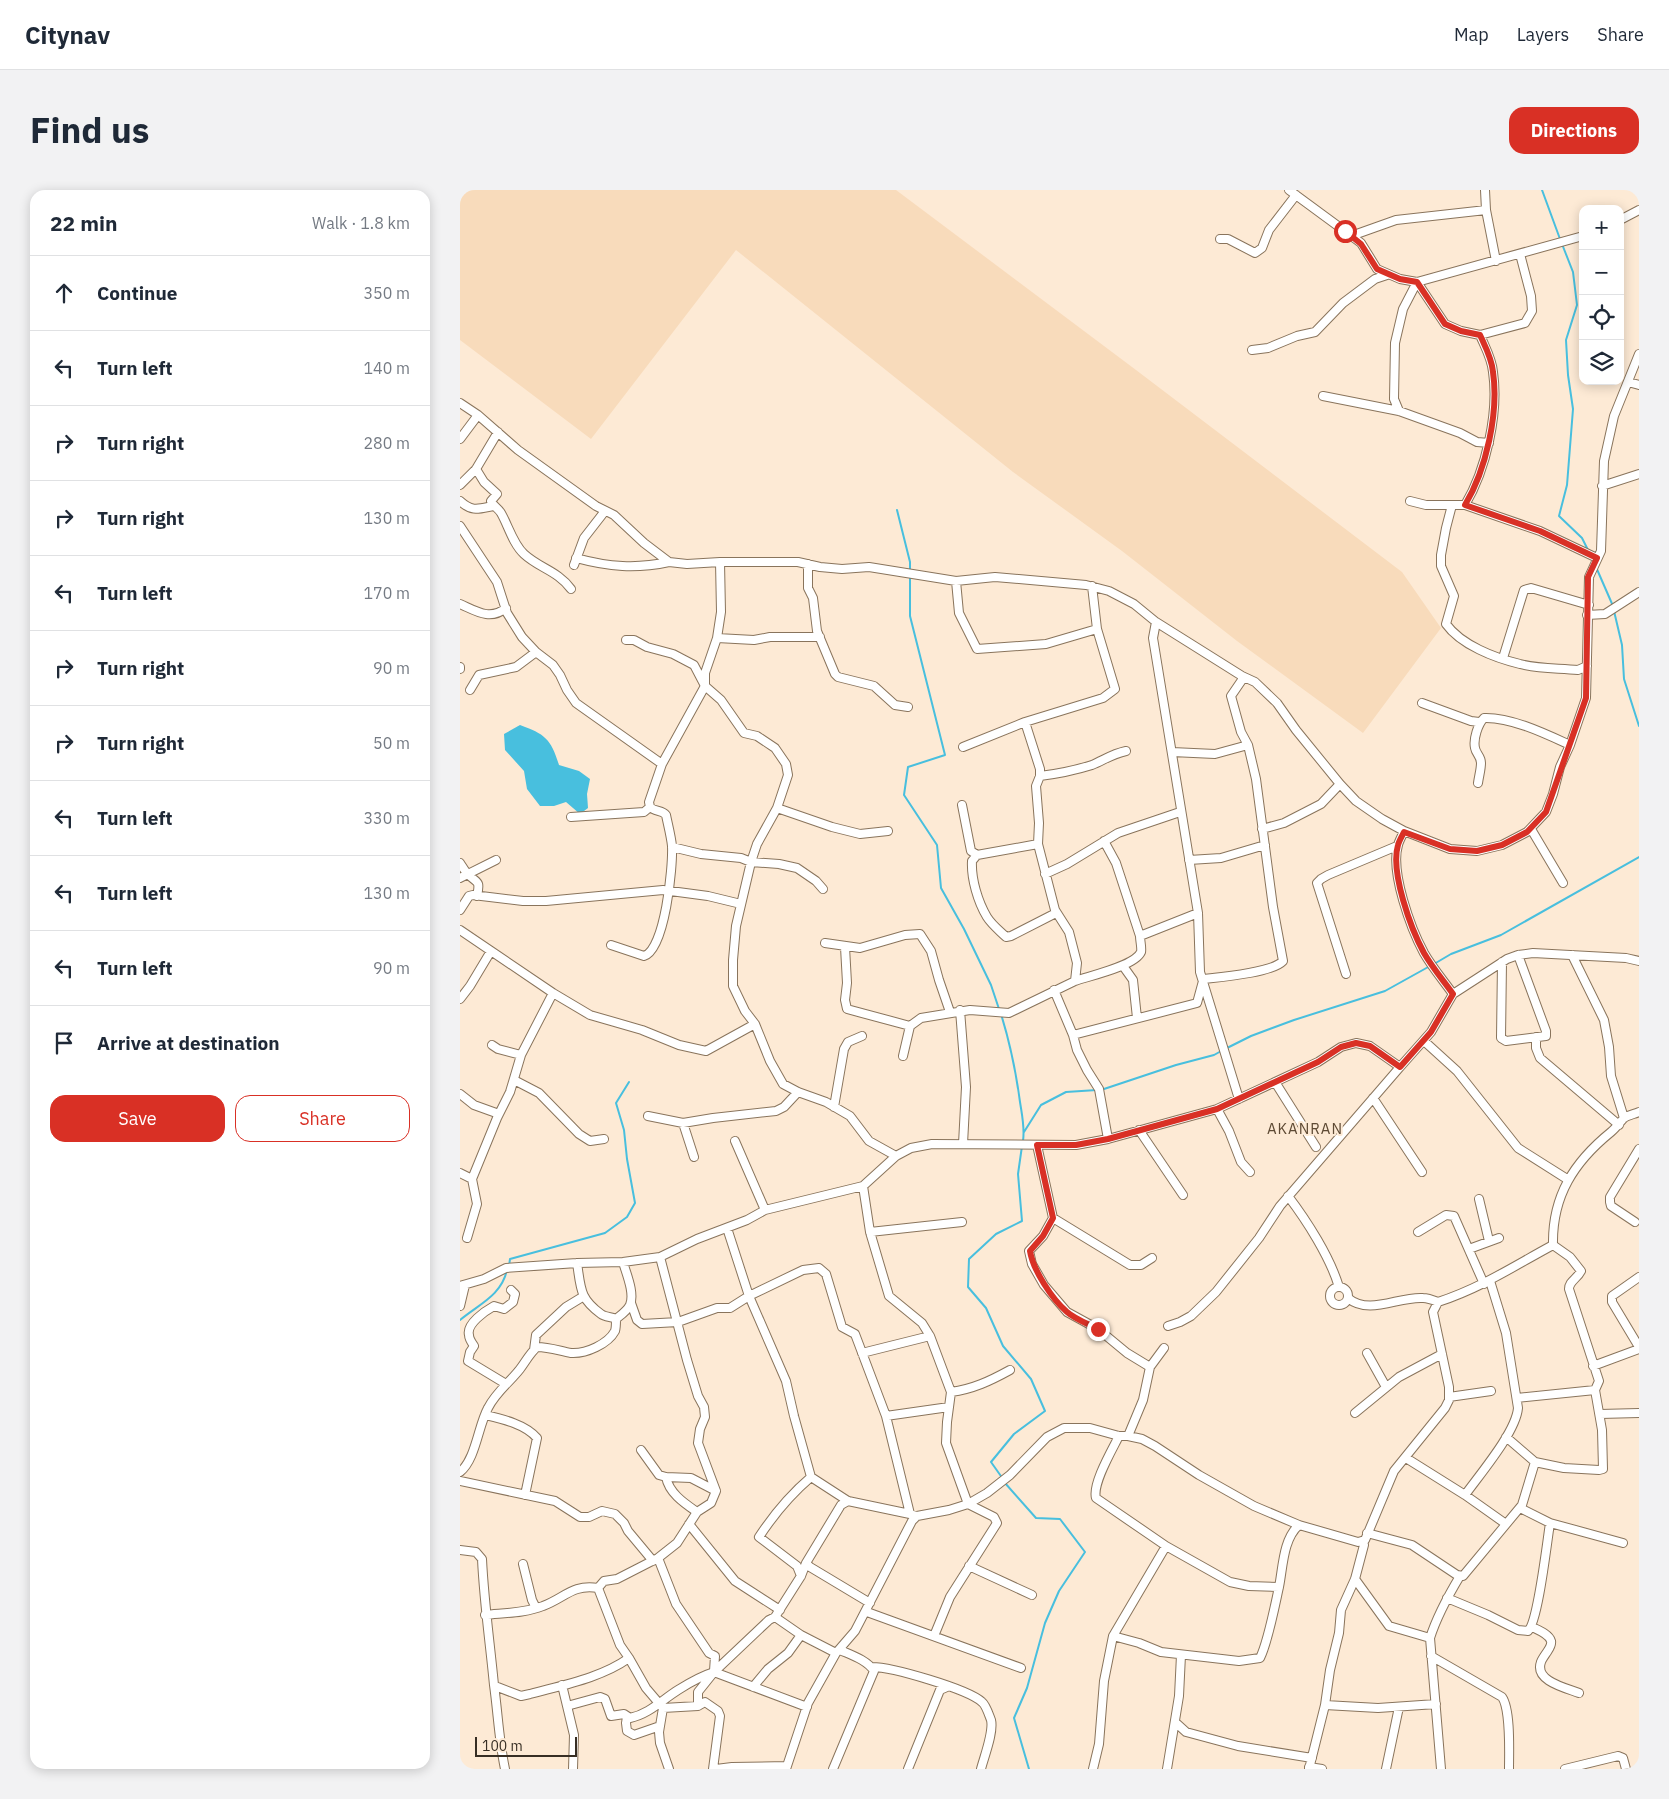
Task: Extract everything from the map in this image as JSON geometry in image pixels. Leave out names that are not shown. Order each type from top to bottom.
[{"type":"street","points":[[1289,190],[1361,244],[1377,269],[1387,275],[1417,282],[1579,237]]},
{"type":"street","points":[[1485,190],[1486,210],[1496,261]]},
{"type":"street","points":[[1220,239],[1228,239],[1255,253],[1262,248],[1269,230],[1296,195]]},
{"type":"street","points":[[1351,236],[1396,220],[1486,210]]},
{"type":"street","points":[[1624,218],[1639,210]]},
{"type":"street","points":[[1417,282],[1445,324],[1461,331],[1480,335],[1525,323],[1532,311],[1531,296],[1520,254]]},
{"type":"street","points":[[1252,350],[1268,348],[1297,336],[1315,332],[1343,303],[1375,279],[1387,275]]},
{"type":"street","points":[[1399,411],[1394,399],[1395,343],[1403,309],[1417,282]]},
{"type":"street","points":[[1465,505],[1473,492],[1489,443],[1494,418],[1493,371],[1480,335]]},
{"type":"street","points":[[606,511],[584,538],[575,562],[612,566],[652,565],[669,562],[686,564],[798,562],[842,569],[869,566],[956,581],[996,576],[1092,586],[1109,591],[1134,604],[1156,622],[1255,682],[1277,703],[1296,730],[1340,784],[1356,800],[1382,819],[1404,832],[1450,849],[1477,851],[1502,845],[1527,832],[1546,812],[1586,698],[1588,577],[1601,551],[1604,461],[1614,416],[1639,354]]},
{"type":"street","points":[[1628,382],[1639,385]]},
{"type":"street","points":[[1323,396],[1399,411],[1460,432],[1477,442],[1485,453]]},
{"type":"street","points":[[460,402],[518,450],[596,506],[614,515],[644,543],[669,562]]},
{"type":"street","points":[[460,439],[478,415]]},
{"type":"street","points":[[460,484],[476,469],[498,432]]},
{"type":"street","points":[[1477,442],[1489,443]]},
{"type":"street","points":[[476,469],[484,482],[497,494],[491,501],[493,506],[500,511],[523,554],[565,580],[571,589]]},
{"type":"street","points":[[1602,486],[1639,474]]},
{"type":"street","points":[[460,500],[467,507],[476,509],[493,506]]},
{"type":"street","points":[[1410,501],[1426,505],[1465,505],[1540,531],[1597,558]]},
{"type":"street","points":[[1452,505],[1441,555],[1441,566],[1454,596],[1446,624],[1451,631],[1474,648],[1520,664],[1578,670],[1587,666]]},
{"type":"street","points":[[460,526],[497,582],[506,608],[522,637],[536,652],[553,665],[576,703],[662,764]]},
{"type":"street","points":[[460,542],[468,537]]},
{"type":"street","points":[[611,945],[644,956],[650,954],[658,940],[669,890],[672,847],[666,815],[661,811],[653,810],[649,802],[662,764],[705,686],[705,673],[717,638],[721,612],[720,562]]},
{"type":"street","points":[[808,564],[808,588],[813,598],[817,631],[837,676],[874,686],[895,705],[908,707]]},
{"type":"street","points":[[956,581],[958,612],[977,649],[1046,644],[1097,629]]},
{"type":"street","points":[[962,747],[1025,722],[1103,698],[1115,689],[1097,629],[1092,586]]},
{"type":"street","points":[[1503,658],[1524,590],[1531,588],[1589,605]]},
{"type":"street","points":[[1587,615],[1605,614],[1639,592]]},
{"type":"street","points":[[460,604],[484,614],[498,614],[506,608]]},
{"type":"street","points":[[1156,622],[1153,638],[1198,913],[1200,972],[1239,1099]]},
{"type":"street","points":[[717,638],[754,640],[770,637],[820,637]]},
{"type":"street","points":[[626,640],[634,640],[648,647],[672,654],[694,665],[705,686],[721,700],[744,733],[757,736],[775,748],[783,758],[788,775],[776,808],[757,844],[750,862],[740,904],[733,960],[734,986],[745,1011],[755,1024],[770,1061],[783,1084],[798,1092],[826,1102],[850,1116],[869,1141],[896,1156]]},
{"type":"street","points":[[470,690],[479,675],[516,667],[536,652]]},
{"type":"street","points":[[1203,980],[1260,971],[1279,965],[1283,961],[1274,915],[1256,779],[1248,745],[1241,732],[1231,696],[1244,677]]},
{"type":"street","points":[[1422,703],[1471,721],[1479,722]]},
{"type":"street","points":[[1478,783],[1481,760],[1475,750],[1475,742],[1479,722],[1484,718],[1536,729],[1570,745]]},
{"type":"street","points":[[1025,722],[1040,769],[1040,776],[1036,786],[1039,823],[1038,844],[1056,913],[1069,932],[1076,963],[1075,981]]},
{"type":"street","points":[[1172,752],[1215,754],[1248,745]]},
{"type":"street","points":[[1040,776],[1091,765],[1111,754],[1126,751]]},
{"type":"street","points":[[1262,829],[1284,823],[1321,804],[1340,784]]},
{"type":"street","points":[[962,805],[971,851],[977,855]]},
{"type":"street","points":[[571,817],[644,812],[650,807]]},
{"type":"street","points":[[776,808],[832,828],[860,834],[888,832]]},
{"type":"street","points":[[1046,874],[1067,864],[1118,833],[1180,812]]},
{"type":"street","points":[[1531,829],[1563,883]]},
{"type":"street","points":[[1404,832],[1396,854],[1398,879],[1406,909],[1424,952],[1453,994]]},
{"type":"street","points":[[903,1056],[910,1026],[921,1018],[960,1010],[1010,1013],[1054,990],[1075,981],[1123,966],[1138,957],[1142,950],[1140,936],[1116,864],[1104,841]]},
{"type":"street","points":[[1038,844],[977,855],[972,861],[972,873],[982,907],[988,919],[1006,937],[1056,913]]},
{"type":"street","points":[[1189,860],[1221,858],[1265,845]]},
{"type":"street","points":[[1346,974],[1317,883],[1328,875],[1398,846]]},
{"type":"street","points":[[672,847],[702,854],[741,858],[750,862],[779,864],[797,868],[816,881],[823,890]]},
{"type":"street","points":[[464,876],[496,860]]},
{"type":"street","points":[[460,863],[464,876]]},
{"type":"street","points":[[464,876],[477,880],[480,886],[477,896]]},
{"type":"street","points":[[460,910],[469,896],[546,901],[669,890],[708,896],[740,904]]},
{"type":"street","points":[[1140,936],[1198,913]]},
{"type":"street","points":[[460,930],[552,993],[590,1016],[642,1030],[679,1045],[706,1051],[755,1024]]},
{"type":"street","points":[[825,943],[860,948],[905,935],[920,934],[931,951],[950,1012]]},
{"type":"street","points":[[845,947],[847,983],[845,1000],[847,1009],[910,1026]]},
{"type":"street","points":[[460,999],[491,951]]},
{"type":"street","points":[[1168,1326],[1190,1316],[1216,1292],[1259,1238],[1288,1196],[1424,1042],[1453,994],[1502,962],[1518,954],[1533,953],[1626,958],[1639,961]]},
{"type":"street","points":[[1502,962],[1501,1038],[1506,1041],[1546,1036],[1546,1031],[1518,954]]},
{"type":"street","points":[[1572,955],[1604,1020],[1609,1047],[1611,1076],[1624,1118]]},
{"type":"street","points":[[1123,966],[1133,980],[1137,1018]]},
{"type":"street","points":[[1074,1035],[1197,1003],[1203,980]]},
{"type":"street","points":[[1054,990],[1074,1035],[1077,1050],[1099,1089],[1108,1139]]},
{"type":"street","points":[[466,1238],[477,1204],[472,1179],[514,1080],[521,1055],[552,993]]},
{"type":"street","points":[[960,1010],[966,1086],[963,1144]]},
{"type":"street","points":[[834,1107],[844,1048],[848,1042],[862,1036]]},
{"type":"street","points":[[1536,1037],[1536,1048],[1540,1058],[1619,1125]]},
{"type":"street","points":[[1424,1042],[1457,1071],[1518,1148],[1567,1179]]},
{"type":"street","points":[[460,1306],[463,1286],[509,1268],[623,1262],[660,1257],[766,1210],[863,1186],[896,1156],[911,1148],[932,1144],[1076,1145],[1108,1139],[1217,1109],[1318,1062],[1341,1047],[1356,1043],[1370,1046],[1400,1067]]},
{"type":"street","points":[[492,1045],[498,1049],[521,1055]]},
{"type":"street","points":[[514,1080],[539,1093],[579,1134],[590,1141],[604,1139]]},
{"type":"street","points":[[1276,1082],[1316,1147]]},
{"type":"street","points":[[648,1116],[683,1123],[776,1111],[798,1092]]},
{"type":"street","points":[[460,1094],[474,1105],[498,1114]]},
{"type":"street","points":[[1373,1098],[1422,1172]]},
{"type":"street","points":[[1217,1109],[1229,1131],[1241,1162],[1250,1172]]},
{"type":"street","points":[[1553,1245],[1553,1228],[1560,1196],[1567,1179],[1594,1146],[1619,1125],[1624,1118],[1639,1112]]},
{"type":"street","points":[[683,1123],[694,1157]]},
{"type":"street","points":[[1139,1130],[1183,1195]]},
{"type":"street","points":[[735,1141],[766,1210]]},
{"type":"street","points":[[1037,1145],[1053,1218],[1043,1236],[1030,1251],[1032,1264],[1044,1285],[1067,1312],[1098,1329],[1127,1353],[1150,1367]]},
{"type":"street","points":[[1635,1222],[1612,1206],[1610,1197],[1639,1149]]},
{"type":"street","points":[[460,1173],[472,1179]]},
{"type":"street","points":[[863,1186],[870,1232],[889,1296],[922,1323],[930,1336],[951,1392],[946,1443],[968,1504],[994,1517],[997,1523],[950,1598],[934,1636]]},
{"type":"street","points":[[1288,1196],[1301,1212],[1335,1274],[1339,1287]]},
{"type":"street","points":[[1479,1199],[1489,1242]]},
{"type":"street","points":[[1418,1232],[1446,1215],[1454,1216],[1487,1283],[1506,1334],[1517,1415],[1506,1437],[1466,1495]]},
{"type":"street","points":[[1053,1218],[1130,1265],[1142,1265],[1152,1258]]},
{"type":"street","points":[[870,1232],[962,1222]]},
{"type":"street","points":[[727,1228],[749,1296],[786,1381],[811,1477],[848,1501],[914,1515],[949,1510],[968,1504],[1001,1484],[1047,1437],[1064,1428],[1090,1428],[1118,1436],[1142,1439],[1199,1475],[1254,1506],[1299,1525],[1358,1542],[1363,1541]]},
{"type":"street","points":[[1469,1249],[1500,1238]]},
{"type":"street","points":[[1348,1298],[1354,1304],[1369,1306],[1424,1298],[1438,1302],[1458,1296],[1487,1283],[1553,1245]]},
{"type":"street","points":[[1506,1437],[1535,1462],[1564,1468],[1603,1469],[1603,1440],[1596,1390],[1599,1382],[1569,1289],[1571,1282],[1581,1272],[1570,1257],[1553,1245]]},
{"type":"street","points":[[598,1588],[604,1581],[617,1580],[655,1560],[677,1543],[697,1512],[711,1504],[716,1491],[698,1443],[700,1429],[705,1417],[704,1407],[693,1378],[660,1257]]},
{"type":"street","points":[[623,1262],[630,1289],[631,1303],[637,1320],[642,1324],[678,1322],[717,1308],[730,1308],[749,1296],[803,1270],[819,1268],[826,1274],[842,1327],[856,1334],[886,1416],[914,1515],[867,1612],[856,1631],[838,1651],[823,1674],[807,1707],[787,1768],[732,1767],[714,1769],[720,1716],[718,1711],[705,1702],[698,1706],[660,1706]]},
{"type":"street","points":[[577,1263],[581,1281],[580,1286],[587,1303],[603,1316],[616,1319]]},
{"type":"street","points":[[1593,1366],[1639,1348],[1612,1302],[1612,1296],[1616,1292],[1639,1277]]},
{"type":"street","points":[[1339,1287],[1344,1288],[1348,1293],[1348,1298],[1345,1303],[1335,1305],[1329,1297],[1330,1291],[1339,1287]]},
{"type":"street","points":[[506,1384],[468,1361],[474,1346],[468,1334],[470,1327],[483,1312],[494,1306],[504,1309],[513,1302],[514,1294],[511,1290]]},
{"type":"street","points":[[534,1350],[536,1335],[566,1308],[584,1296]]},
{"type":"street","points":[[1322,1769],[1309,1768],[1325,1705],[1330,1670],[1340,1626],[1341,1610],[1355,1579],[1364,1545],[1363,1541],[1394,1471],[1438,1419],[1449,1397],[1449,1387],[1433,1312],[1438,1302]]},
{"type":"street","points":[[460,1472],[469,1460],[485,1415],[495,1395],[520,1369],[537,1347],[573,1353],[586,1351],[605,1342],[614,1331],[616,1319],[626,1311],[631,1303]]},
{"type":"street","points":[[862,1353],[930,1336]]},
{"type":"street","points":[[1128,1436],[1143,1400],[1150,1367],[1164,1348]]},
{"type":"street","points":[[1367,1353],[1386,1387]]},
{"type":"street","points":[[1354,1413],[1399,1377],[1442,1354]]},
{"type":"street","points":[[951,1392],[987,1383],[1010,1370]]},
{"type":"street","points":[[1516,1398],[1596,1390]]},
{"type":"street","points":[[1449,1397],[1491,1392]]},
{"type":"street","points":[[886,1416],[949,1407]]},
{"type":"street","points":[[1600,1414],[1639,1413]]},
{"type":"street","points":[[485,1415],[505,1420],[532,1432],[537,1438],[525,1495]]},
{"type":"street","points":[[1118,1436],[1097,1484],[1094,1493],[1096,1498],[1166,1546],[1230,1582],[1249,1586],[1279,1587]]},
{"type":"street","points":[[641,1450],[659,1475],[691,1478],[716,1491]]},
{"type":"street","points":[[1406,1458],[1466,1495],[1506,1524]]},
{"type":"street","points":[[1441,1769],[1430,1638],[1446,1598],[1460,1576],[1465,1575],[1520,1508],[1535,1462]]},
{"type":"street","points":[[666,1477],[668,1485],[676,1495],[697,1512]]},
{"type":"street","points":[[801,1576],[797,1566],[759,1537],[774,1514],[795,1490],[811,1477]]},
{"type":"street","points":[[460,1481],[555,1502],[580,1517],[589,1517],[602,1512],[615,1514],[655,1560],[676,1604],[709,1653],[715,1656],[714,1672]]},
{"type":"street","points":[[698,1706],[698,1692],[714,1672],[780,1610],[841,1505],[848,1501]]},
{"type":"street","points":[[1520,1508],[1550,1523],[1623,1543]]},
{"type":"street","points":[[1446,1598],[1488,1615],[1518,1630],[1528,1631],[1532,1627],[1550,1523]]},
{"type":"street","points":[[689,1524],[736,1581],[780,1610]]},
{"type":"street","points":[[1113,1636],[1139,1643],[1161,1652],[1238,1661],[1260,1658],[1279,1587],[1282,1565],[1289,1539],[1299,1525]]},
{"type":"street","points":[[1367,1533],[1412,1545],[1460,1576]]},
{"type":"street","points":[[1093,1769],[1099,1744],[1104,1681],[1113,1636],[1166,1546]]},
{"type":"street","points":[[460,1550],[476,1552],[482,1559],[485,1615],[500,1745],[505,1769]]},
{"type":"street","points":[[806,1563],[870,1603]]},
{"type":"street","points":[[523,1564],[532,1600],[536,1608]]},
{"type":"street","points":[[969,1566],[1032,1595]]},
{"type":"street","points":[[1355,1579],[1389,1626],[1430,1638]]},
{"type":"street","points":[[485,1615],[536,1608],[585,1586],[598,1588]]},
{"type":"street","points":[[598,1588],[620,1646],[646,1688],[660,1706],[660,1743],[669,1769]]},
{"type":"street","points":[[867,1612],[1021,1668]]},
{"type":"street","points":[[774,1617],[801,1635],[859,1658],[872,1667],[897,1670],[960,1689],[983,1703],[991,1720],[987,1748],[981,1769]]},
{"type":"street","points":[[1532,1627],[1547,1635],[1551,1641],[1551,1645],[1540,1663],[1540,1672],[1553,1683],[1579,1693]]},
{"type":"street","points":[[753,1687],[768,1669],[788,1653],[801,1635]]},
{"type":"street","points":[[1167,1769],[1179,1696],[1182,1655]]},
{"type":"street","points":[[1431,1656],[1502,1697],[1505,1702],[1508,1727],[1509,1769]]},
{"type":"street","points":[[494,1686],[521,1696],[616,1667],[629,1658]]},
{"type":"street","points":[[833,1769],[874,1671],[872,1667]]},
{"type":"street","points":[[567,1706],[600,1697],[605,1699],[611,1716],[624,1714],[628,1717],[635,1717],[660,1706],[678,1689],[714,1672],[807,1707]]},
{"type":"street","points":[[562,1685],[574,1735],[573,1769]]},
{"type":"street","points":[[908,1769],[940,1690],[947,1686]]},
{"type":"street","points":[[1325,1705],[1399,1707],[1436,1704]]},
{"type":"street","points":[[1386,1769],[1399,1707]]},
{"type":"street","points":[[628,1717],[626,1723],[627,1731],[634,1735],[660,1726]]},
{"type":"street","points":[[1175,1722],[1186,1732],[1238,1746],[1312,1758]]},
{"type":"street","points":[[1565,1769],[1618,1756],[1623,1758],[1626,1769]]},
{"type":"shaded area","points":[[460,190],[896,190],[1402,572],[1441,628],[1363,733],[1237,641],[1122,551],[1013,472],[736,250],[591,439],[460,340]]},
{"type":"water","points":[[520,725],[536,731],[550,743],[559,765],[579,771],[590,779],[587,794],[588,808],[580,814],[566,802],[554,806],[540,806],[527,789],[524,771],[505,750],[504,734]]},
{"type":"waterway","points":[[1542,190],[1560,239]]},
{"type":"waterway","points":[[1562,244],[1573,272],[1577,305],[1566,340],[1568,375],[1573,409],[1567,485],[1559,516],[1582,538],[1589,552]]},
{"type":"waterway","points":[[897,510],[910,562],[910,572]]},
{"type":"waterway","points":[[1596,567],[1613,606]]},
{"type":"waterway","points":[[910,577],[910,616],[945,755],[908,767],[904,795],[937,845],[941,888],[964,929],[991,985],[999,1009]]},
{"type":"waterway","points":[[1614,611],[1622,645],[1624,679],[1639,726]]},
{"type":"waterway","points":[[1434,964],[1451,954],[1501,935],[1639,857]]},
{"type":"waterway","points":[[1227,1048],[1251,1036],[1294,1020],[1385,991],[1430,966]]},
{"type":"waterway","points":[[1001,1014],[1017,1080],[1024,1131],[1023,1141]]},
{"type":"waterway","points":[[1101,1090],[1176,1065],[1214,1055],[1223,1050]]},
{"type":"waterway","points":[[509,1266],[510,1259],[605,1233],[627,1217],[635,1203],[624,1130],[616,1103],[629,1082]]},
{"type":"waterway","points":[[1024,1132],[1041,1105],[1066,1092],[1097,1090]]},
{"type":"waterway","points":[[1003,1479],[991,1462],[1014,1434],[1045,1411],[1031,1379],[1003,1346],[986,1308],[968,1287],[969,1259],[996,1234],[1022,1221],[1018,1174],[1022,1146]]},
{"type":"waterway","points":[[460,1320],[495,1293],[500,1287],[507,1270]]},
{"type":"waterway","points":[[1005,1483],[1036,1518],[1060,1519],[1085,1552],[1059,1591],[1045,1623],[1027,1688],[1014,1718],[1029,1769]]},
{"type":"district","name":"AKANRAN","points":[[1305,1128]]},
{"type":"route","points":[[1098,1329],[1067,1312],[1044,1285],[1032,1264],[1030,1251],[1043,1236],[1053,1218],[1037,1145],[1076,1145],[1108,1139],[1217,1109],[1318,1062],[1341,1047],[1356,1043],[1370,1046],[1400,1067],[1424,1042],[1453,994],[1424,952],[1406,909],[1398,879],[1396,854],[1404,832],[1450,849],[1477,851],[1502,845],[1527,832],[1546,812],[1586,698],[1588,577],[1597,558],[1540,531],[1465,505],[1473,492],[1489,443],[1494,418],[1493,371],[1486,348],[1480,335],[1461,331],[1445,324],[1417,282],[1387,275],[1377,269],[1361,244],[1345,231]]}]
